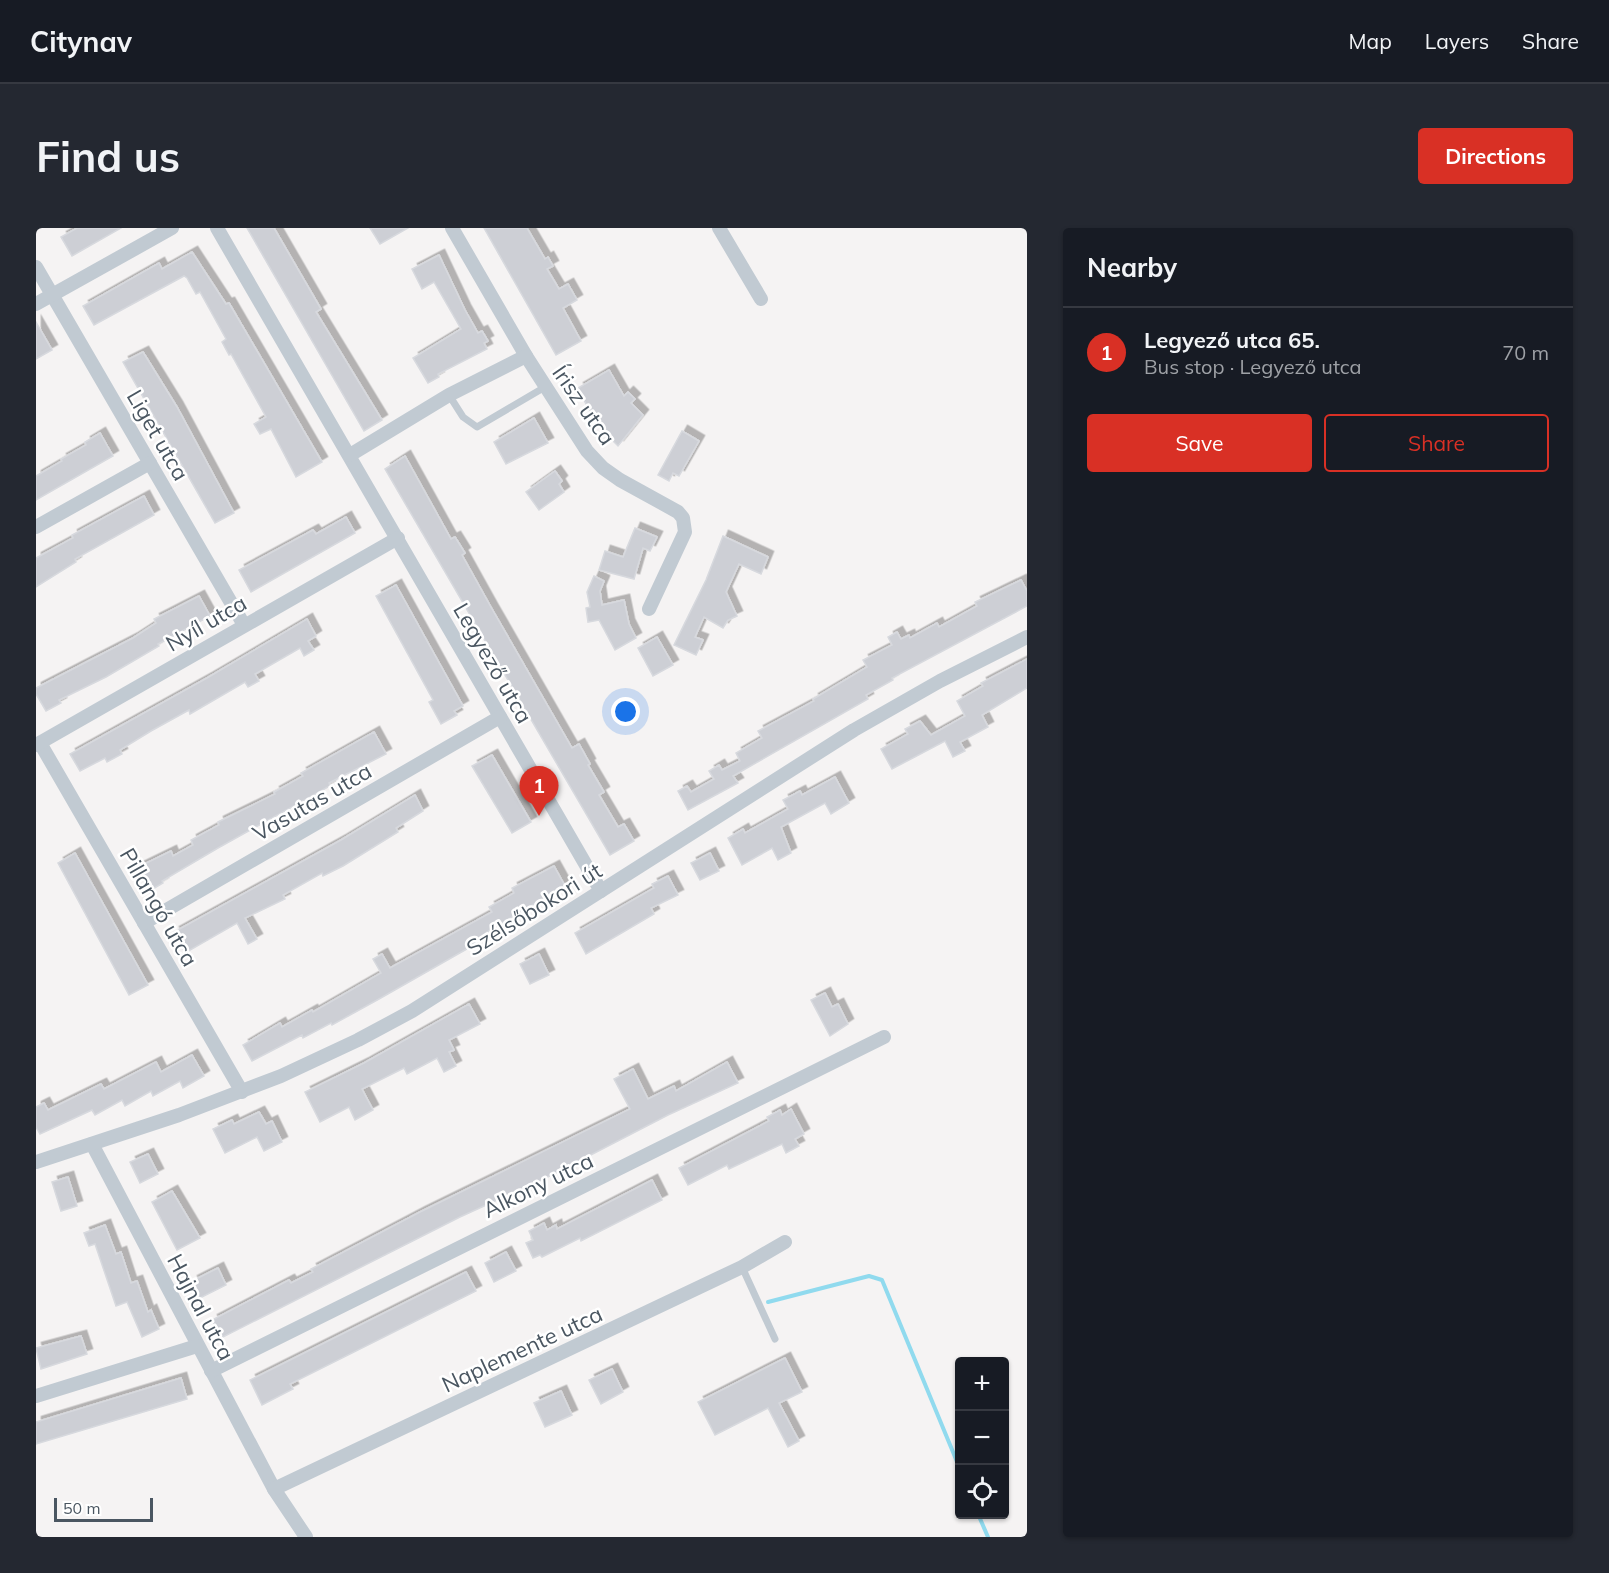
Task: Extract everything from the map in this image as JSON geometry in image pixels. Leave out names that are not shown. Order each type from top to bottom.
[{"type":"street","points":[[36,304],[172,228]]},
{"type":"street","name":"Legyező utca","points":[[217,228],[350,454],[601,891]]},
{"type":"street","name":"Írisz utca","points":[[453,228],[526,356],[587,452],[603,468],[678,512],[683,518],[685,532],[649,609]]},
{"type":"street","points":[[719,228],[760,299]]},
{"type":"street","name":"Liget utca","points":[[36,267],[244,625]]},
{"type":"street","points":[[350,454],[449,395],[526,356]]},
{"type":"street","points":[[36,527],[150,463]]},
{"type":"street","name":"Nyíl utca","points":[[38,744],[398,538]]},
{"type":"street","name":"Szélsőbokori út","points":[[36,1162],[242,1092],[358,1040],[412,1011],[854,730],[940,681],[1027,637]]},
{"type":"street","name":"Vasutas utca","points":[[144,923],[500,717]]},
{"type":"street","name":"Pillangó utca","points":[[38,744],[242,1092]]},
{"type":"street","name":"Alkony utca","points":[[212,1371],[884,1037]]},
{"type":"street","name":"Hajnal utca","points":[[92,1144],[274,1489],[306,1537]]},
{"type":"street","name":"Naplemente utca","points":[[274,1489],[742,1267],[785,1242]]},
{"type":"street","points":[[36,1396],[197,1346]]},
{"type":"lane","points":[[449,395],[463,417],[477,427],[545,387]]},
{"type":"lane","points":[[742,1267],[775,1339]]},
{"type":"building","points":[[77,228],[121,228],[72,256],[61,237]]},
{"type":"building","points":[[247,228],[274,228],[321,309],[316,312],[382,420],[364,431]]},
{"type":"building","points":[[370,228],[408,228],[380,244]]},
{"type":"building","points":[[484,228],[527,228],[545,259],[548,257],[553,266],[547,269],[559,289],[568,284],[577,300],[563,308],[581,341],[556,355]]},
{"type":"building","points":[[192,252],[226,304],[229,303],[322,462],[296,477],[271,429],[260,434],[254,424],[266,417],[222,342],[226,339],[200,292],[196,294],[187,278],[184,276],[94,325],[83,306],[159,263],[162,269]]},
{"type":"building","points":[[439,255],[478,333],[482,331],[488,341],[484,343],[487,349],[438,374],[439,377],[428,383],[413,358],[461,329],[434,282],[422,289],[412,269]]},
{"type":"building","points":[[36,322],[52,350],[36,359]]},
{"type":"building","points":[[143,352],[177,407],[234,513],[215,523],[123,362]]},
{"type":"building","points":[[609,370],[624,396],[628,392],[635,399],[631,403],[643,415],[618,446],[596,424],[578,388]]},
{"type":"building","points":[[534,418],[548,443],[506,464],[494,442]]},
{"type":"building","points":[[682,431],[699,441],[679,476],[673,473],[669,481],[658,475]]},
{"type":"building","points":[[100,433],[113,456],[36,500],[36,476],[86,445],[85,442]]},
{"type":"building","points":[[405,456],[451,539],[455,537],[465,553],[462,555],[572,748],[579,744],[604,792],[599,795],[618,827],[624,824],[634,841],[610,855],[385,469]]},
{"type":"building","points":[[555,471],[562,481],[559,484],[564,492],[539,510],[526,492]]},
{"type":"building","points":[[144,496],[154,515],[75,559],[76,562],[36,587],[36,558],[73,538],[72,535]]},
{"type":"building","points":[[346,517],[355,533],[251,592],[239,570],[313,530],[316,534]]},
{"type":"building","points":[[635,528],[657,537],[650,551],[643,548],[634,579],[599,570],[605,551],[623,557]]},
{"type":"building","points":[[723,536],[768,557],[761,574],[739,564],[726,592],[737,616],[728,620],[723,628],[704,617],[695,637],[703,640],[696,655],[674,645],[706,580]]},
{"type":"building","points":[[594,576],[604,581],[600,591],[602,605],[624,600],[629,624],[636,638],[615,650],[599,620],[588,622],[586,608],[590,607],[587,592]]},
{"type":"building","points":[[1021,580],[1027,591],[1027,606],[892,678],[893,680],[866,695],[868,699],[733,776],[738,783],[688,810],[678,791],[687,786],[691,792],[714,779],[709,771],[719,765],[722,770],[740,761],[736,753],[762,738],[758,731],[814,701],[813,699],[867,667],[863,660],[892,645],[888,637],[897,632],[901,639],[909,635],[910,638],[937,623],[939,627],[977,606],[975,602]]},
{"type":"building","points":[[396,585],[463,706],[454,711],[457,715],[441,724],[429,702],[433,700],[376,596]]},
{"type":"building","points":[[199,596],[210,616],[158,644],[159,646],[106,677],[59,700],[61,703],[46,711],[36,694],[36,688],[133,638],[156,623],[154,619]]},
{"type":"building","points":[[307,619],[316,636],[308,641],[314,650],[304,656],[300,648],[255,674],[259,681],[248,687],[245,682],[190,714],[189,710],[120,750],[122,754],[107,762],[105,758],[80,771],[70,754]]},
{"type":"building","points":[[657,637],[673,665],[653,676],[638,648]]},
{"type":"building","points":[[1027,659],[1027,688],[982,715],[988,727],[960,742],[965,751],[953,757],[945,741],[892,769],[881,749],[908,734],[905,729],[920,721],[931,735],[965,716],[957,701],[983,686],[981,683]]},
{"type":"building","points":[[374,732],[386,754],[329,783],[330,786],[218,848],[162,881],[163,883],[153,889],[151,885],[147,887],[136,868],[171,851],[173,856],[193,845],[191,840],[219,825],[218,822],[275,794],[274,792],[303,776],[301,773]]},
{"type":"building","points":[[492,755],[531,822],[512,833],[472,766]]},
{"type":"building","points":[[835,777],[849,803],[831,814],[825,803],[781,827],[791,853],[778,860],[772,848],[742,865],[728,838],[743,829],[745,833],[788,809],[783,800],[800,791],[802,795]]},
{"type":"building","points":[[415,795],[423,811],[396,828],[398,832],[343,866],[323,876],[322,873],[283,895],[285,899],[245,918],[257,939],[248,944],[237,923],[185,953],[174,932],[341,840]]},
{"type":"building","points":[[75,853],[148,985],[129,995],[58,863]]},
{"type":"building","points":[[710,853],[719,871],[700,880],[691,863]]},
{"type":"building","points":[[554,866],[565,886],[487,932],[489,935],[465,950],[379,999],[332,1025],[331,1023],[303,1038],[302,1035],[252,1061],[243,1045],[280,1023],[282,1027],[312,1010],[313,1012],[381,973],[373,959],[382,954],[390,968],[492,912],[489,907],[514,893],[512,888]]},
{"type":"building","points":[[668,876],[678,895],[651,908],[654,914],[586,954],[575,933],[654,888],[652,884]]},
{"type":"building","points":[[539,954],[549,975],[530,984],[520,964]]},
{"type":"building","points":[[825,993],[832,1007],[838,1004],[848,1024],[830,1036],[811,1000]]},
{"type":"building","points":[[469,1004],[480,1024],[449,1040],[454,1050],[449,1052],[456,1066],[444,1072],[437,1058],[407,1074],[404,1068],[362,1089],[373,1110],[355,1120],[349,1107],[320,1122],[305,1092],[364,1063]]},
{"type":"building","points":[[192,1055],[204,1076],[183,1088],[180,1081],[153,1096],[151,1091],[125,1106],[122,1100],[95,1115],[92,1110],[40,1134],[36,1127],[36,1107],[44,1103],[48,1110],[101,1084],[104,1089],[156,1062],[161,1072]]},
{"type":"building","points":[[727,1062],[738,1083],[668,1115],[552,1175],[460,1217],[221,1338],[212,1320],[289,1280],[291,1283],[313,1272],[311,1269],[420,1212],[630,1109],[614,1079],[633,1069],[648,1099],[674,1086],[676,1091]]},
{"type":"building","points":[[791,1109],[804,1134],[795,1139],[799,1146],[786,1153],[782,1144],[729,1169],[727,1165],[688,1185],[679,1168],[769,1121],[767,1117],[780,1110],[782,1115]]},
{"type":"building","points":[[259,1112],[266,1124],[272,1121],[282,1142],[264,1151],[257,1137],[225,1153],[213,1129],[232,1120],[234,1124]]},
{"type":"building","points":[[148,1154],[158,1174],[140,1183],[130,1162]]},
{"type":"building","points":[[68,1177],[77,1206],[61,1211],[52,1182]]},
{"type":"building","points":[[652,1180],[662,1200],[581,1241],[580,1238],[542,1257],[540,1255],[533,1258],[526,1243],[533,1240],[529,1231],[544,1223],[547,1230],[556,1225],[557,1229]]},
{"type":"building","points":[[172,1191],[200,1238],[177,1250],[152,1202]]},
{"type":"building","points":[[105,1225],[116,1254],[121,1252],[131,1283],[137,1281],[148,1312],[151,1310],[159,1329],[142,1337],[127,1302],[116,1306],[95,1244],[89,1246],[84,1233]]},
{"type":"building","points":[[506,1252],[516,1271],[494,1282],[485,1263]]},
{"type":"building","points":[[218,1268],[226,1285],[200,1298],[192,1281]]},
{"type":"building","points":[[466,1272],[476,1291],[290,1384],[293,1389],[262,1405],[250,1380]]},
{"type":"building","points":[[81,1336],[87,1354],[41,1369],[36,1348]]},
{"type":"building","points":[[785,1358],[802,1392],[779,1403],[799,1441],[788,1447],[768,1408],[715,1435],[698,1402]]},
{"type":"building","points":[[612,1369],[623,1392],[601,1404],[589,1380]]},
{"type":"building","points":[[181,1378],[187,1399],[36,1444],[36,1422]]},
{"type":"building","points":[[561,1391],[572,1415],[545,1427],[534,1403]]},
{"type":"waterway","points":[[768,1302],[869,1276],[882,1280],[958,1465]]},
{"type":"waterway","points":[[980,1519],[988,1537]]},
{"type":"place","name":"Legyező utca 65.","points":[[539,816]]}]
